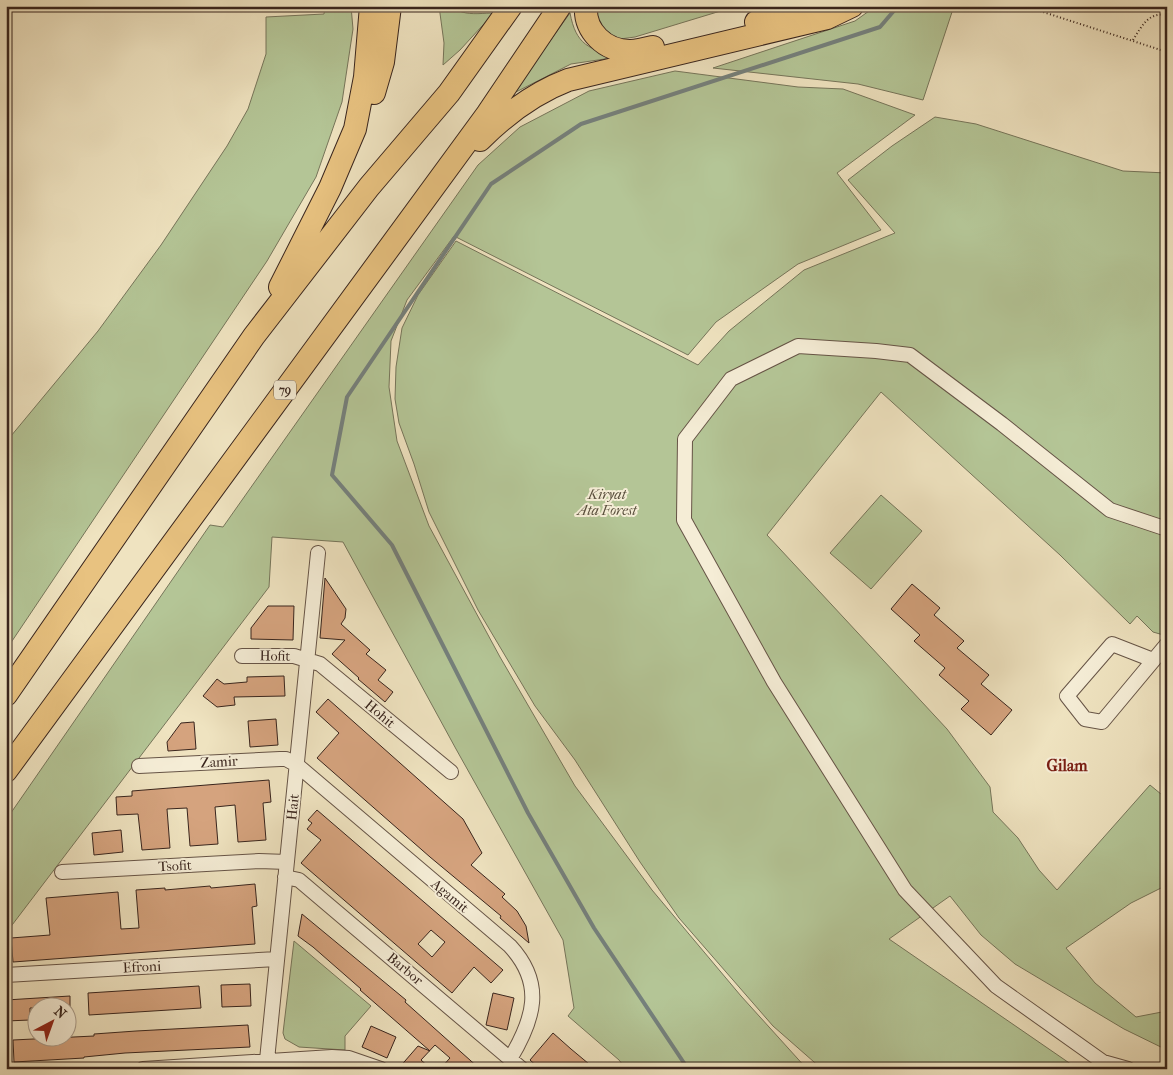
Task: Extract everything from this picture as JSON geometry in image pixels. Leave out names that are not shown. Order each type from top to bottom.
[{"type":"highway","points":[[355,129],[366,77],[371,6]]},
{"type":"highway","points":[[254,336],[330,188],[355,129],[371,102],[383,62],[390,6]]},
{"type":"highway","points":[[6,695],[254,336],[369,186],[399,149],[431,115],[473,61],[511,6]]},
{"type":"highway","name":"79","points":[[6,771],[488,113],[560,6]]},
{"type":"highway","points":[[586,6],[587,20],[595,36],[610,47],[630,51],[819,6]]},
{"type":"highway","points":[[756,22],[796,6]]},
{"type":"highway","points":[[426,197],[504,117],[552,86],[568,80],[827,18],[852,6]]},
{"type":"street","points":[[1128,1069],[1103,1062],[996,986],[905,890],[774,682],[684,520],[685,439],[731,379],[798,346],[910,355],[1002,424],[1110,510],[1167,529]]},
{"type":"street","name":"Hait","points":[[267,1060],[318,553]]},
{"type":"street","points":[[1154,660],[1112,644],[1067,696],[1085,719],[1102,722],[1154,660],[1167,644]]},
{"type":"street","name":"Hofit","points":[[242,656],[285,655],[307,659]]},
{"type":"street","name":"Hohit","points":[[307,659],[325,668],[451,772]]},
{"type":"street","name":"Zamir","points":[[139,766],[280,759],[286,759],[297,765]]},
{"type":"street","name":"Agamit","points":[[297,765],[510,946],[519,956],[531,983],[532,1011],[524,1036],[510,1059]]},
{"type":"street","name":"Tsofit","points":[[62,872],[259,861],[287,862]]},
{"type":"street","name":"Barbor","points":[[285,877],[299,880],[522,1069]]},
{"type":"street","name":"Efroni","points":[[6,974],[277,959]]},
{"type":"street","points":[[143,1069],[332,1057],[349,1058],[381,1069]]},
{"type":"path","points":[[1040,11],[1167,52]]},
{"type":"path","points":[[1133,40],[1148,17],[1155,14],[1167,15]]},
{"type":"green space","points":[[325,6],[351,6],[353,29],[342,102],[316,177],[267,261],[6,650],[6,442],[98,331],[161,245],[227,146],[248,109],[266,54],[266,17],[324,14]]},
{"type":"green space","points":[[439,6],[450,7],[462,12],[494,13],[460,50],[443,65],[444,43]]},
{"type":"green space","points":[[594,6],[737,6],[635,37],[620,39],[601,30]]},
{"type":"green space","points":[[876,6],[954,6],[923,100],[858,84],[713,68],[855,21]]},
{"type":"green space","points":[[570,13],[576,32],[585,44],[618,57],[571,64],[512,94]]},
{"type":"green space","points":[[675,71],[798,87],[843,89],[915,115],[837,173],[881,230],[798,264],[716,322],[688,355],[454,236],[407,300],[391,341],[389,387],[397,441],[429,526],[500,657],[575,786],[652,890],[741,996],[807,1069],[626,1069],[619,1060],[568,1016],[574,1008],[563,940],[343,542],[272,537],[269,587],[6,933],[6,820],[210,525],[223,527],[478,165],[520,127],[589,91]]},
{"type":"green space","name":"Kiryat Ata Forest","points":[[935,117],[976,124],[1123,171],[1167,173],[1167,636],[1153,632],[1137,616],[1130,624],[1060,555],[881,392],[767,535],[947,729],[990,787],[993,812],[1018,838],[1039,870],[1057,890],[1150,785],[1167,799],[1167,885],[1131,903],[1066,948],[1095,983],[1136,1017],[1167,1011],[1167,1050],[1124,1029],[1015,964],[981,935],[950,896],[889,939],[1078,1069],[822,1069],[773,1026],[679,918],[640,862],[575,760],[535,706],[478,610],[429,512],[399,423],[395,399],[396,367],[402,328],[418,295],[456,241],[698,365],[729,331],[804,270],[895,233],[848,180],[892,146]]},
{"type":"green space","points":[[881,495],[922,531],[871,589],[830,553]]},
{"type":"green space","points":[[294,941],[371,1006],[345,1036],[345,1050],[299,1047],[285,1039],[283,1033]]},
{"type":"building","points":[[325,578],[346,609],[345,618],[341,624],[370,650],[366,654],[386,670],[378,680],[393,692],[385,702],[332,654],[345,640],[320,638]]},
{"type":"building","points":[[912,584],[940,608],[934,615],[964,641],[957,648],[989,675],[981,684],[1012,710],[991,735],[961,709],[969,701],[939,675],[945,668],[914,641],[920,635],[891,609]]},
{"type":"building","points":[[268,606],[294,606],[293,640],[251,639],[251,628]]},
{"type":"building","points":[[284,676],[285,696],[234,697],[235,705],[217,707],[203,696],[217,679],[224,684],[247,682],[247,677]]},
{"type":"building","points":[[328,699],[463,819],[482,853],[471,865],[505,894],[502,897],[517,911],[526,926],[529,943],[500,918],[501,916],[317,758],[339,733],[316,712]]},
{"type":"building","points":[[276,719],[278,745],[250,747],[248,721]]},
{"type":"building","points":[[194,722],[196,749],[168,751],[167,742],[181,723]]},
{"type":"building","points":[[269,780],[271,802],[263,803],[266,840],[238,842],[235,805],[215,807],[218,844],[190,846],[187,808],[167,809],[170,848],[142,850],[138,814],[117,815],[116,797],[132,796],[132,791]]},
{"type":"building","points":[[317,810],[503,970],[491,983],[474,967],[452,993],[301,863],[321,840],[307,829],[312,823],[308,820]],"holes":[[[431,930],[445,942],[432,957],[418,944]]]},
{"type":"building","points":[[121,830],[123,852],[94,855],[92,833]]},
{"type":"building","points":[[255,884],[257,906],[252,907],[255,944],[13,962],[11,938],[50,935],[46,898],[118,892],[121,929],[139,928],[136,890],[165,888],[165,890],[210,886],[211,888]]},
{"type":"building","points":[[302,914],[406,1000],[405,1002],[480,1069],[440,1069],[450,1058],[435,1045],[430,1051],[313,947],[298,936]]},
{"type":"building","points":[[250,984],[251,1006],[222,1007],[221,985]]},
{"type":"building","points":[[199,986],[201,1008],[89,1015],[88,993]]},
{"type":"building","points":[[493,993],[514,998],[507,1030],[486,1025]]},
{"type":"building","points":[[70,996],[70,998],[38,998]]},
{"type":"building","points":[[28,999],[28,1020],[6,1021],[6,1000]]},
{"type":"building","points":[[248,1025],[250,1047],[125,1053],[84,1058],[14,1062],[13,1040],[28,1039],[28,1048],[78,1048],[78,1037],[136,1031]]},
{"type":"building","points":[[371,1026],[396,1037],[387,1058],[362,1047]]},
{"type":"building","points":[[553,1033],[595,1069],[540,1069],[530,1060]]},
{"type":"building","points":[[418,1046],[430,1051],[421,1060],[431,1069],[398,1069]]},
{"type":"waterway","points":[[688,1069],[594,928],[528,813],[392,545],[332,475],[347,397],[491,184],[581,124],[880,27],[898,6]]},
{"type":"district","name":"Gilam","points":[[1067,765]]}]
